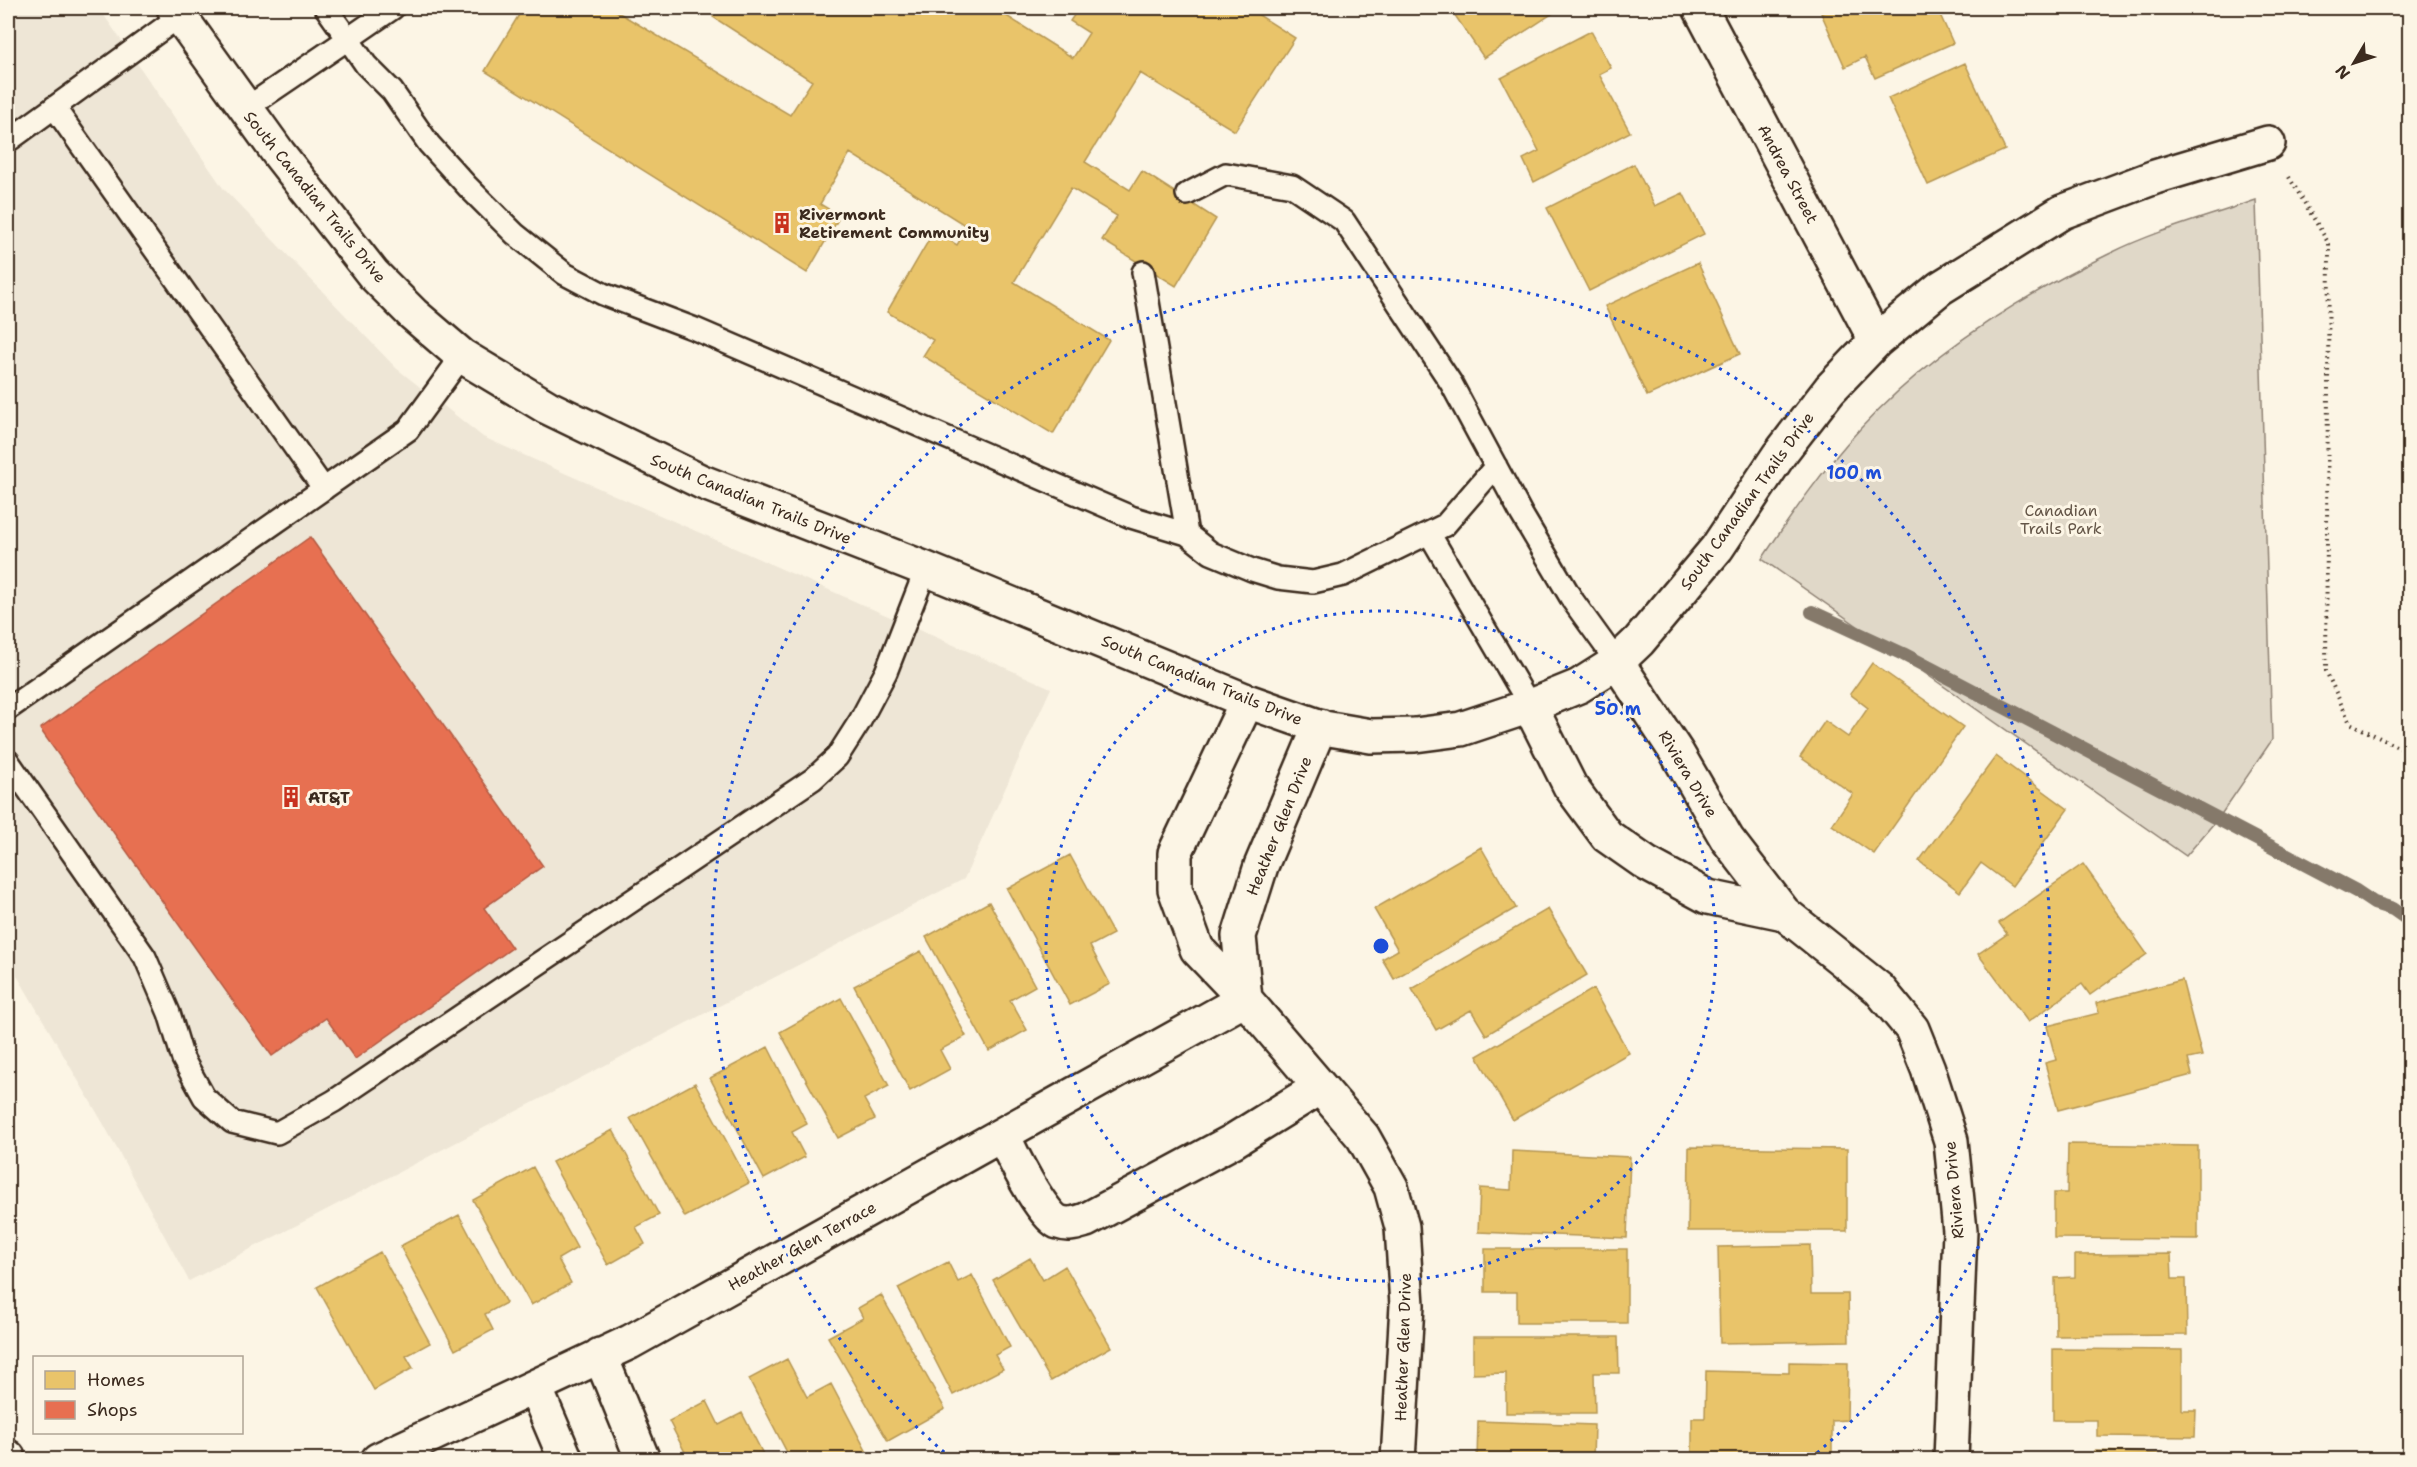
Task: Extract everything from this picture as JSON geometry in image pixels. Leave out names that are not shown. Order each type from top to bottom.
[{"type":"street","name":"Andrea Street","points":[[1700,8],[1876,341]]},
{"type":"street","name":"South Canadian Trails Drive","points":[[177,12],[245,109],[373,274],[413,314],[462,356],[548,407],[702,482],[926,569],[1247,701],[1320,726],[1371,736],[1415,735],[1461,729],[1530,706],[1579,686],[1617,662],[1639,641],[1717,548],[1779,455],[1830,389],[1876,341],[1940,288],[2062,212],[2155,177],[2268,143]]},
{"type":"street","name":"Riviera Drive","points":[[1617,662],[1677,753],[1727,839],[1784,913],[1879,989],[1912,1029],[1928,1069],[1951,1141],[1960,1231],[1951,1460]]},
{"type":"street","name":"Heather Glen Drive","points":[[1247,701],[1175,853],[1175,888],[1197,949],[1245,999],[1363,1137],[1391,1187],[1402,1227],[1407,1305],[1398,1460]]},
{"type":"street","name":"Riviera Drive","points":[[1530,706],[1570,786],[1607,836],[1647,864],[1708,897],[1784,913]]},
{"type":"street","name":"Heather Glen Drive","points":[[1245,999],[1239,936],[1261,866],[1320,726]]},
{"type":"street","name":"Heather Glen Terrace","points":[[378,1460],[640,1336],[1245,999]]},
{"type":"street","points":[[1003,1134],[1011,1155],[1044,1209],[1057,1221],[1072,1225],[1086,1220],[1233,1142],[1320,1087]]},
{"type":"street","points":[[600,1355],[643,1460]]},
{"type":"street","points":[[535,1387],[566,1460]]},
{"type":"lane","points":[[326,8],[366,65],[392,91],[429,144],[515,234],[565,274],[603,294],[695,329],[1131,517],[1187,534],[1211,553],[1252,570],[1278,578],[1313,582],[1343,575],[1444,525],[1471,498],[1496,466]]},
{"type":"lane","points":[[245,109],[393,8]]},
{"type":"lane","points":[[8,141],[177,12]]},
{"type":"lane","points":[[54,107],[324,489]]},
{"type":"lane","points":[[1187,194],[1226,174],[1292,186],[1344,221],[1451,383],[1573,601],[1617,662]]},
{"type":"lane","points":[[1143,272],[1187,534]]},
{"type":"lane","points":[[8,709],[408,430],[462,356]]},
{"type":"lane","points":[[1429,533],[1530,706]]},
{"type":"lane","points":[[8,761],[145,957],[170,1013],[183,1059],[204,1097],[232,1122],[277,1133],[334,1101],[813,779],[837,757],[866,711],[886,672],[926,569]]},
{"type":"path","points":[[2268,143],[2329,244],[2326,671],[2350,723],[2409,753]]},
{"type":"shaded area","points":[[8,8],[99,8],[223,188],[396,368],[483,437],[1051,688],[964,879],[189,1281],[103,1123],[8,960]]},
{"type":"green space","name":"Canadian Trails Park","points":[[2256,200],[2272,740],[2220,816],[2186,856],[1762,559],[1808,492],[1860,429],[1916,376],[1977,329],[2043,288],[2128,245]]},
{"type":"building: Homes","name":"Rivermont Retirement Community","points":[[523,8],[611,8],[790,115],[812,81],[713,17],[718,8],[994,8],[1073,58],[1089,33],[1070,21],[1079,8],[1248,8],[1295,38],[1235,131],[1140,73],[1085,162],[1130,190],[1142,171],[1216,219],[1176,286],[1102,240],[1117,216],[1071,188],[1014,282],[1109,340],[1053,434],[923,356],[933,340],[887,312],[934,231],[957,245],[968,227],[850,153],[820,204],[840,216],[807,273],[485,71]]},
{"type":"building: Homes","points":[[1450,8],[1556,8],[1558,10],[1484,58]]},
{"type":"building: Homes","points":[[1834,8],[1937,8],[1953,43],[1875,78],[1865,57],[1845,67],[1821,13]]},
{"type":"building: Homes","points":[[1591,31],[1611,68],[1599,74],[1630,132],[1534,182],[1523,159],[1539,151],[1501,78]]},
{"type":"building: Homes","points":[[1965,63],[2005,150],[1928,185],[1888,98]]},
{"type":"building: Homes","points":[[1634,164],[1655,206],[1683,193],[1704,234],[1589,291],[1547,208]]},
{"type":"building: Homes","points":[[1698,263],[1740,354],[1647,396],[1605,306]]},
{"type":"building: Homes","points":[[1872,663],[1963,727],[1874,854],[1832,825],[1853,794],[1800,757],[1825,721],[1848,737],[1868,708],[1850,694]]},
{"type":"building: Homes","points":[[1996,756],[2068,809],[2012,886],[1981,863],[1960,892],[1919,861]]},
{"type":"building: Homes","points":[[1481,847],[1516,908],[1394,979],[1382,959],[1398,950],[1374,909]]},
{"type":"building: Homes","points":[[1070,855],[1113,934],[1090,946],[1110,984],[1070,1005],[1007,889]]},
{"type":"building: Homes","points":[[2083,864],[2147,954],[2090,995],[2082,984],[2028,1022],[1978,954],[2007,934],[1999,923]]},
{"type":"building: Homes","points":[[989,902],[1035,986],[1010,1000],[1027,1030],[989,1051],[926,937]]},
{"type":"building: Homes","points":[[1548,909],[1587,975],[1486,1035],[1471,1010],[1436,1030],[1412,989]]},
{"type":"building: Homes","points":[[921,951],[966,1036],[940,1050],[950,1069],[910,1091],[854,986]]},
{"type":"building: Homes","points":[[2182,980],[2202,1056],[2188,1059],[2192,1075],[2058,1110],[2045,1063],[2056,1060],[2047,1026],[2099,1013],[2096,1003]]},
{"type":"building: Homes","points":[[1593,989],[1629,1053],[1513,1120],[1477,1056]]},
{"type":"building: Homes","points":[[841,998],[889,1086],[864,1099],[875,1119],[838,1138],[780,1032]]},
{"type":"building: Homes","points":[[768,1047],[807,1124],[792,1132],[805,1157],[764,1179],[710,1078]]},
{"type":"building: Homes","points":[[695,1083],[749,1183],[685,1217],[630,1118]]},
{"type":"building: Homes","points":[[613,1130],[659,1215],[636,1227],[645,1244],[608,1265],[552,1162]]},
{"type":"building: Homes","points":[[2068,1144],[2198,1146],[2198,1239],[2054,1238],[2054,1193],[2067,1193]]},
{"type":"building: Homes","points":[[1689,1147],[1847,1149],[1847,1231],[1688,1231]]},
{"type":"building: Homes","points":[[1512,1151],[1630,1157],[1627,1238],[1478,1232],[1480,1188],[1511,1190]]},
{"type":"building: Homes","points":[[533,1167],[577,1248],[558,1259],[571,1283],[531,1305],[473,1200]]},
{"type":"building: Homes","points":[[459,1215],[506,1303],[485,1314],[493,1330],[455,1350],[400,1246]]},
{"type":"building: Homes","points":[[1810,1245],[1811,1294],[1848,1294],[1849,1341],[1720,1343],[1718,1247]]},
{"type":"building: Homes","points":[[1485,1249],[1627,1249],[1627,1323],[1517,1323],[1517,1292],[1485,1292]]},
{"type":"building: Homes","points":[[380,1252],[430,1343],[406,1356],[413,1368],[374,1390],[317,1287]]},
{"type":"building: Homes","points":[[2171,1254],[2172,1279],[2186,1279],[2187,1335],[2056,1336],[2055,1278],[2075,1277],[2075,1255]]},
{"type":"building: Homes","points":[[1030,1258],[1043,1280],[1065,1266],[1111,1347],[1051,1381],[993,1280]]},
{"type":"building: Homes","points":[[948,1262],[958,1282],[972,1275],[1010,1347],[995,1355],[1003,1369],[953,1395],[898,1288]]},
{"type":"building: Homes","points":[[881,1295],[945,1409],[888,1441],[828,1337],[863,1318],[858,1308]]},
{"type":"building: Homes","points":[[1473,1337],[1618,1337],[1619,1373],[1594,1373],[1595,1413],[1506,1413],[1506,1373],[1473,1374]]},
{"type":"building: Homes","points":[[2053,1349],[2182,1350],[2182,1410],[2196,1410],[2195,1437],[2097,1436],[2097,1420],[2053,1420]]},
{"type":"building: Homes","points":[[787,1359],[807,1397],[831,1384],[871,1460],[791,1460],[749,1379]]},
{"type":"building: Homes","points":[[1789,1362],[1848,1363],[1847,1420],[1832,1421],[1832,1453],[1784,1453],[1784,1460],[1692,1460],[1692,1418],[1705,1418],[1706,1371],[1789,1373]]},
{"type":"building: Homes","points":[[707,1401],[719,1425],[742,1413],[766,1460],[689,1460],[669,1421]]},
{"type":"building: Homes","points":[[1478,1421],[1594,1425],[1593,1460],[1477,1460]]},
{"type":"building: Homes","points":[[2094,1451],[2201,1455],[2201,1460],[2094,1460]]},
{"type":"building: Shops","name":"AT&T","points":[[310,537],[543,866],[484,908],[512,948],[355,1059],[326,1018],[272,1056],[40,729]]},
{"type":"waterway","points":[[1812,612],[1903,654],[2356,891],[2374,903],[2393,909],[2410,921]]},
{"type":"place","name":"Rivermont Retirement Community","points":[[782,223]]},
{"type":"place","name":"AT&T","points":[[291,797]]}]
